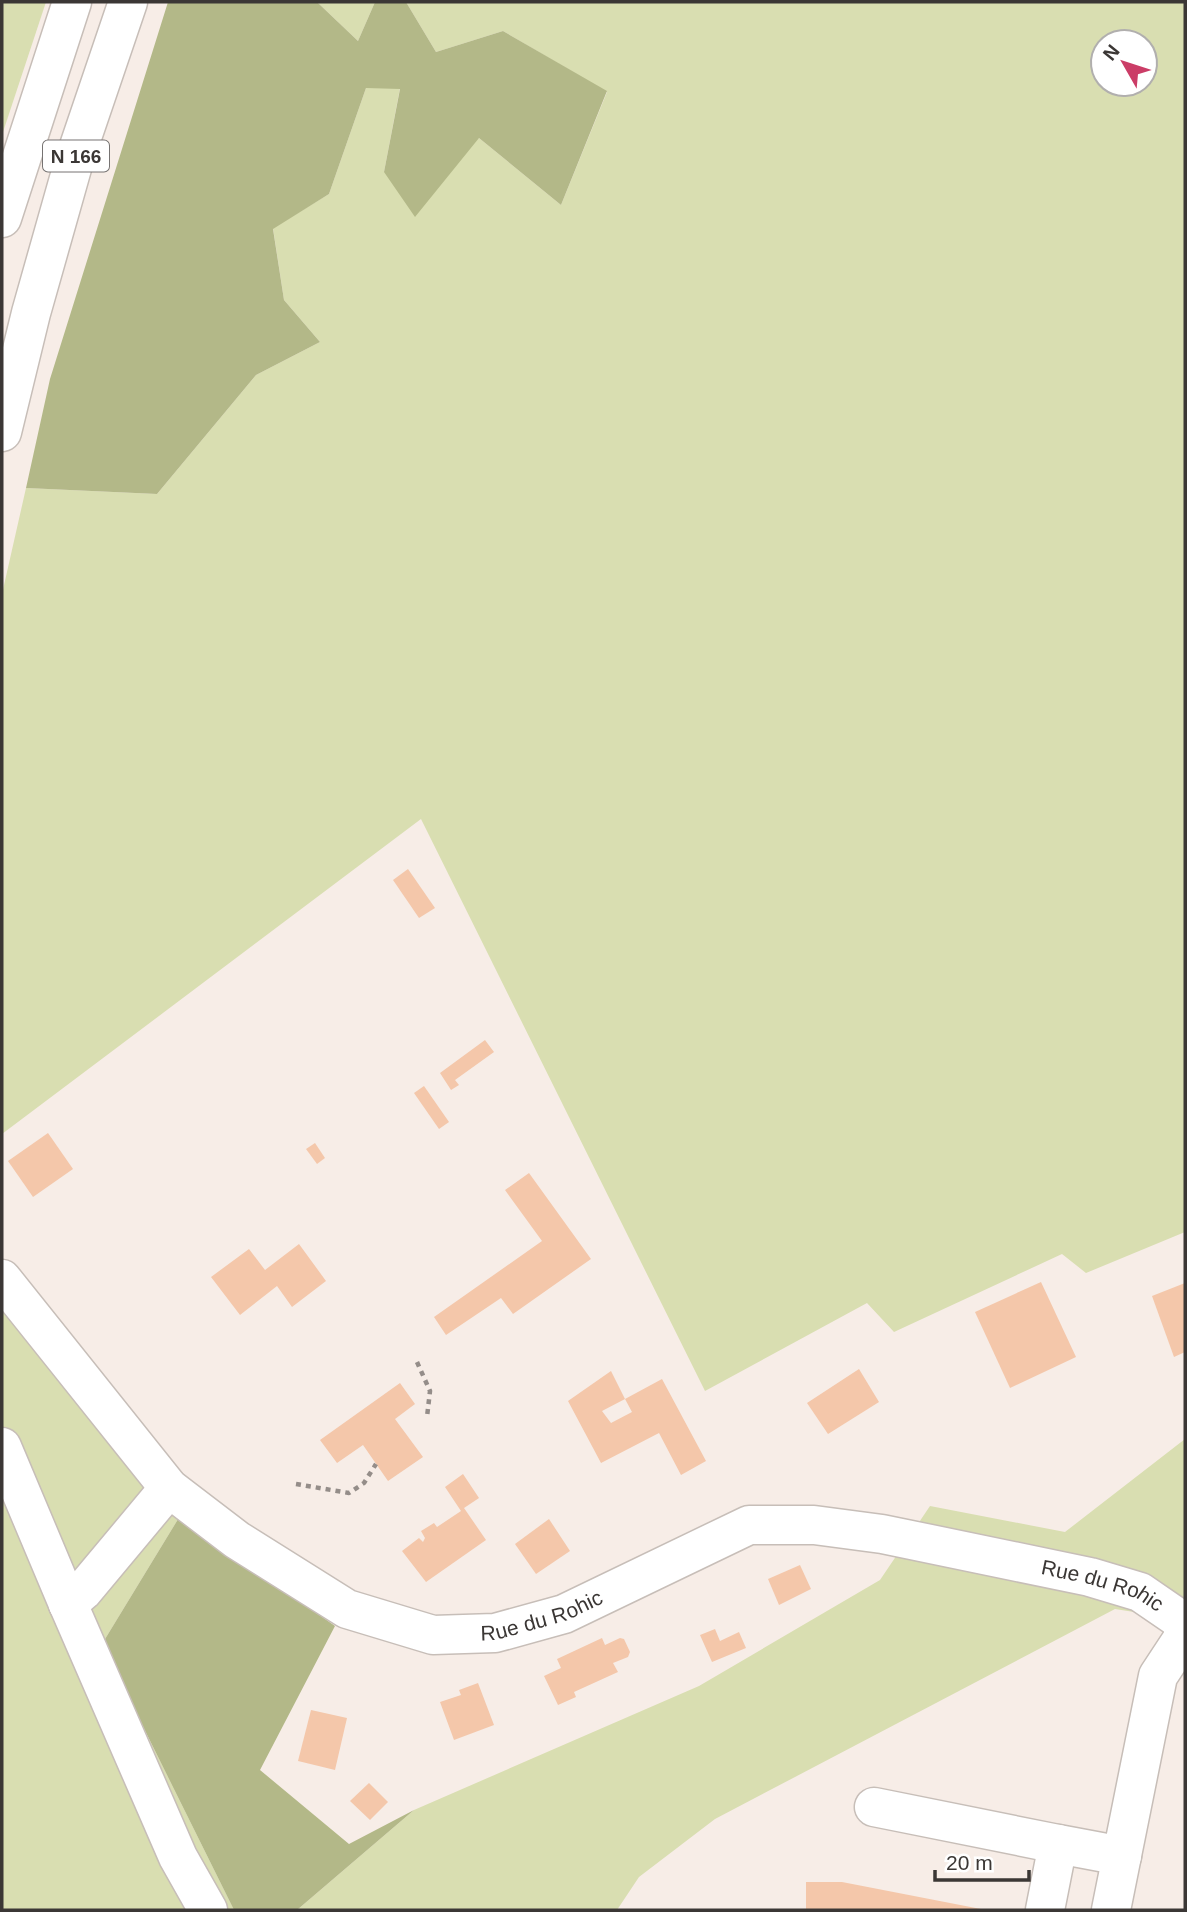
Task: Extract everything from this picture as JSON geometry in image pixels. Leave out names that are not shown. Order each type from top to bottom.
[{"type":"main road","name":"N 166","points":[[2,218],[72,2]]},
{"type":"main road","name":"N 166","points":[[2,432],[31,313],[74,161],[128,2]]},
{"type":"main road","name":"Rue du Rohic","points":[[2,1279],[169,1488],[237,1540],[347,1609],[433,1635],[495,1633],[564,1614],[749,1525],[814,1525],[882,1534],[1090,1577],[1140,1592],[1178,1618],[1185,1632]]},
{"type":"main road","points":[[2,1447],[178,1857],[208,1910]]},
{"type":"main road","points":[[68,1604],[83,1591],[169,1488]]},
{"type":"main road","points":[[1120,1909],[1122,1856],[1158,1676],[1185,1632]]},
{"type":"main road","points":[[874,1807],[1122,1856]]},
{"type":"main road","points":[[1045,1910],[1058,1844]]},
{"type":"path","points":[[417,1362],[430,1391],[426,1417]]},
{"type":"path","points":[[296,1484],[349,1493],[364,1482],[376,1464]]},
{"type":"green space","points":[[2,2],[46,2],[2,135]]},
{"type":"green space","points":[[168,2],[317,2],[358,41],[375,2],[406,2],[436,52],[503,31],[607,91],[561,205],[479,138],[415,217],[384,172],[400,89],[366,88],[329,194],[273,229],[284,300],[320,342],[256,375],[157,494],[26,488],[50,379]]},
{"type":"green space","points":[[317,2],[375,2],[358,41]]},
{"type":"green space","points":[[406,2],[1185,2],[1185,1232],[1086,1273],[1062,1254],[894,1332],[867,1303],[705,1391],[421,819],[2,1134],[2,594],[26,488],[157,494],[256,375],[320,342],[284,300],[273,228],[329,194],[366,88],[400,88],[384,172],[479,138],[561,205],[607,92],[503,31],[436,52]]},
{"type":"green space","points":[[2,1304],[183,1511],[102,1644],[234,1910],[2,1910]]},
{"type":"green space","points":[[1185,1439],[1185,1620],[1115,1609],[715,1819],[639,1877],[617,1910],[297,1910],[414,1810],[699,1686],[880,1580],[930,1506],[1065,1532]]},
{"type":"green space","points":[[183,1511],[202,1532],[335,1626],[260,1770],[349,1844],[414,1810],[297,1910],[234,1910],[102,1644]]},
{"type":"building","points":[[408,869],[435,908],[419,918],[393,880]]},
{"type":"building","points":[[485,1040],[494,1052],[455,1080],[459,1085],[451,1090],[440,1073]]},
{"type":"building","points":[[424,1086],[449,1122],[439,1129],[414,1093]]},
{"type":"building","points":[[48,1133],[73,1169],[33,1197],[8,1161]]},
{"type":"building","points":[[315,1143],[325,1158],[317,1164],[306,1149]]},
{"type":"building","points":[[529,1173],[591,1259],[513,1314],[501,1298],[446,1335],[434,1317],[542,1241],[505,1190]]},
{"type":"building","points":[[299,1244],[326,1281],[292,1307],[277,1286],[240,1315],[211,1277],[249,1249],[265,1270]]},
{"type":"building","points":[[1041,1282],[1076,1357],[1010,1388],[975,1312]]},
{"type":"building","points":[[1185,1283],[1185,1352],[1174,1357],[1152,1296]]},
{"type":"building","points":[[859,1369],[879,1402],[828,1434],[807,1403]]},
{"type":"building","points":[[611,1371],[625,1399],[662,1379],[706,1461],[681,1475],[659,1433],[601,1463],[568,1401]],"holes":[[[625,1399],[632,1412],[611,1423],[602,1411]]]},
{"type":"building","points":[[400,1383],[415,1404],[395,1419],[423,1457],[388,1481],[363,1445],[337,1463],[320,1440]]},
{"type":"building","points":[[463,1474],[479,1498],[464,1508],[486,1540],[426,1582],[402,1551],[419,1538],[423,1542],[425,1538],[421,1531],[434,1523],[437,1527],[461,1511],[445,1487]]},
{"type":"building","points":[[549,1519],[570,1551],[536,1574],[515,1544]]},
{"type":"building","points":[[800,1565],[811,1589],[779,1605],[768,1579]]},
{"type":"building","points":[[715,1629],[720,1641],[739,1632],[746,1648],[712,1662],[700,1635]]},
{"type":"building","points":[[602,1638],[605,1645],[620,1638],[624,1639],[630,1652],[628,1657],[613,1663],[618,1672],[574,1692],[576,1697],[558,1705],[544,1676],[561,1668],[557,1659]]},
{"type":"building","points":[[478,1683],[494,1725],[454,1740],[440,1702],[461,1695],[459,1690]]},
{"type":"building","points":[[311,1710],[347,1718],[335,1770],[298,1761]]},
{"type":"building","points":[[369,1783],[388,1802],[370,1820],[350,1801]]},
{"type":"building","points":[[806,1882],[842,1882],[986,1910],[806,1910]]}]
